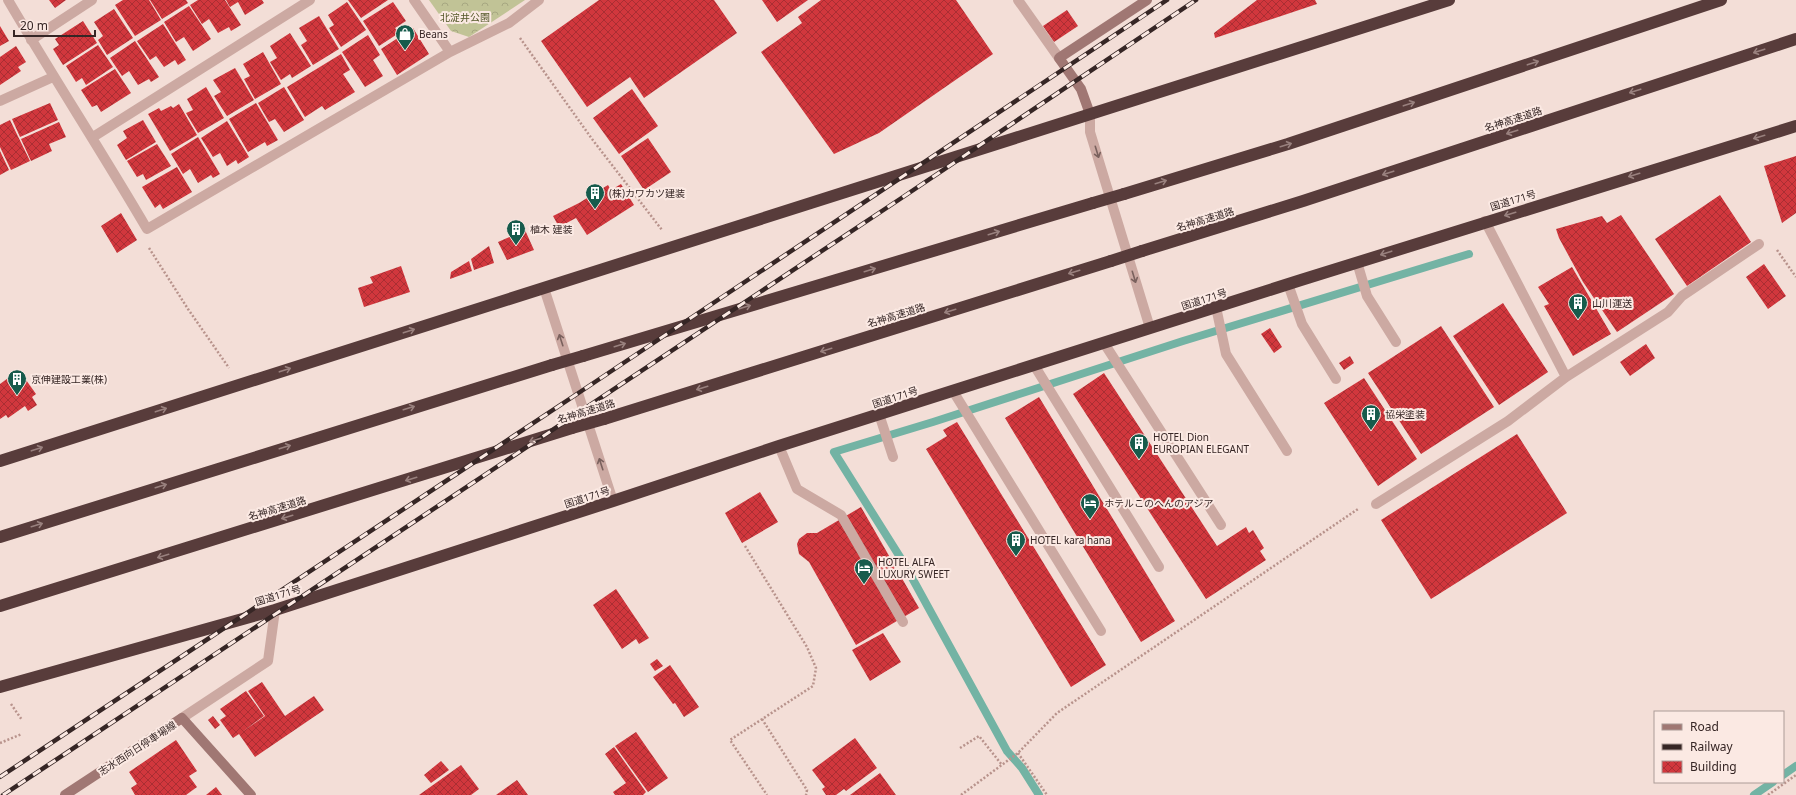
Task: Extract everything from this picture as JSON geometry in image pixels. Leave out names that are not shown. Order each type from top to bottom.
[{"type":"highway","points":[[0,461],[1449,0]]},
{"type":"highway","points":[[0,537],[552,365],[1288,144],[1721,0]]},
{"type":"highway","name":"名神高速道路","points":[[0,606],[1111,261],[1310,198],[1796,39]]},
{"type":"highway","name":"国道171号","points":[[0,687],[275,610],[879,414],[1357,262],[1796,126]]},
{"type":"main road","points":[[1090,114],[1081,89],[1059,58],[1147,0]]},
{"type":"main road","name":"志水西向日停車場線","points":[[65,795],[182,718],[251,795]]},
{"type":"street","points":[[8,0],[53,77],[93,137],[147,229],[450,52],[508,24],[539,0]]},
{"type":"street","points":[[31,40],[92,0]]},
{"type":"street","points":[[93,137],[310,0]]},
{"type":"street","points":[[414,0],[450,52]]},
{"type":"street","points":[[1018,0],[1059,58]]},
{"type":"street","points":[[0,101],[53,77]]},
{"type":"street","points":[[1090,114],[1090,132],[1150,328]]},
{"type":"street","points":[[1485,222],[1566,377]]},
{"type":"street","points":[[1376,504],[1508,421],[1566,377],[1668,312],[1682,296],[1760,244]]},
{"type":"street","points":[[1357,262],[1367,296],[1396,342]]},
{"type":"street","points":[[1288,284],[1302,324],[1336,379]]},
{"type":"street","points":[[544,288],[613,501]]},
{"type":"street","points":[[1216,307],[1226,354],[1287,451]]},
{"type":"street","points":[[1104,343],[1221,525]]},
{"type":"street","points":[[1034,365],[1159,567]]},
{"type":"street","points":[[953,391],[1102,631]]},
{"type":"street","points":[[879,414],[893,457]]},
{"type":"street","points":[[780,446],[797,489],[841,515],[903,622]]},
{"type":"street","points":[[182,718],[268,661],[275,610]]},
{"type":"path","points":[[524,44],[592,139],[675,246]]},
{"type":"path","points":[[147,229],[149,250],[241,384]]},
{"type":"path","points":[[1760,244],[1773,244],[1796,277]]},
{"type":"path","points":[[961,795],[1018,753],[1057,713],[1086,692],[1362,506],[1376,504]]},
{"type":"path","points":[[745,546],[807,647],[816,668],[814,686],[730,740],[767,795]]},
{"type":"path","points":[[762,719],[807,790],[806,795]]},
{"type":"path","points":[[0,743],[22,734]]},
{"type":"path","points":[[960,748],[979,736],[1002,765]]},
{"type":"path","points":[[1018,753],[1047,795]]},
{"type":"path","points":[[1768,795],[1796,775]]},
{"type":"green space","name":"北淀井公園","points":[[429,0],[525,0],[469,37],[451,31]]},
{"type":"building","points":[[49,0],[66,0],[55,8]]},
{"type":"building","points":[[123,0],[149,0],[161,20],[135,36],[115,5]]},
{"type":"building","points":[[150,0],[186,0],[188,3],[162,19]]},
{"type":"building","points":[[198,0],[225,0],[241,25],[231,31],[229,27],[218,33],[209,19],[202,24],[190,5]]},
{"type":"building","points":[[226,0],[262,0],[264,3],[245,15],[238,2],[230,7]]},
{"type":"building","points":[[348,0],[388,0],[361,18]]},
{"type":"building","points":[[599,0],[714,0],[737,33],[644,98],[630,77],[587,107],[541,41]]},
{"type":"building","points":[[762,0],[808,0],[777,22]]},
{"type":"building","points":[[821,0],[956,0],[993,54],[879,133],[834,154],[761,52],[802,23],[798,17]]},
{"type":"building","points":[[1257,0],[1315,0],[1317,4],[1215,38],[1214,33]]},
{"type":"building","points":[[347,2],[366,30],[341,47],[329,28],[334,25],[328,15]]},
{"type":"building","points":[[393,2],[406,21],[395,28],[399,33],[379,46],[363,21]]},
{"type":"building","points":[[189,6],[211,39],[193,51],[184,37],[176,42],[164,22]]},
{"type":"building","points":[[114,9],[133,38],[107,55],[98,40],[103,36],[94,22]]},
{"type":"building","points":[[1067,10],[1078,26],[1054,42],[1043,26]]},
{"type":"building","points":[[319,16],[339,49],[313,65],[301,45],[307,41],[299,28]]},
{"type":"building","points":[[83,21],[97,43],[63,65],[53,49],[59,45],[55,39]]},
{"type":"building","points":[[163,24],[186,60],[178,65],[175,60],[164,67],[156,56],[150,60],[137,41]]},
{"type":"building","points":[[0,26],[9,41],[0,46]]},
{"type":"building","name":"Beans","points":[[413,28],[429,54],[397,75],[381,49]]},
{"type":"building","points":[[290,33],[311,66],[292,78],[290,74],[281,80],[270,62],[277,58],[270,46]]},
{"type":"building","points":[[368,35],[380,55],[373,60],[383,76],[365,87],[342,52]]},
{"type":"building","points":[[135,41],[159,77],[151,82],[149,79],[138,85],[129,71],[122,76],[110,58]]},
{"type":"building","points":[[98,45],[113,67],[86,85],[82,78],[76,82],[66,66]]},
{"type":"building","points":[[16,46],[26,62],[18,67],[21,71],[0,85],[0,57]]},
{"type":"building","points":[[263,52],[281,84],[255,99],[244,79],[250,76],[243,64]]},
{"type":"building","points":[[341,54],[350,70],[343,74],[355,92],[325,110],[322,106],[305,117],[287,87]]},
{"type":"building","points":[[235,68],[254,100],[227,116],[214,96],[221,92],[213,80]]},
{"type":"building","points":[[115,69],[131,93],[101,112],[97,105],[92,107],[81,90]]},
{"type":"building","points":[[206,87],[224,118],[198,133],[186,113],[193,110],[187,99]]},
{"type":"building","points":[[284,87],[304,120],[284,132],[275,119],[269,122],[258,103]]},
{"type":"building","points":[[632,89],[658,126],[619,154],[593,118]]},
{"type":"building","points":[[50,103],[58,120],[20,137],[12,119]]},
{"type":"building","points":[[256,103],[278,140],[267,146],[265,142],[248,152],[229,119]]},
{"type":"building","points":[[179,104],[197,135],[170,151],[148,114],[159,108],[161,111],[171,106],[173,108]]},
{"type":"building","points":[[10,120],[30,161],[11,170],[0,147],[0,125]]},
{"type":"building","points":[[143,120],[156,142],[126,160],[117,145],[127,138],[123,131]]},
{"type":"building","points":[[227,121],[249,157],[238,164],[236,160],[227,166],[220,153],[213,157],[201,138]]},
{"type":"building","points":[[59,122],[66,137],[49,144],[52,151],[31,161],[21,139]]},
{"type":"building","points":[[198,137],[220,174],[213,178],[211,175],[198,183],[190,169],[183,174],[171,154]]},
{"type":"building","points":[[648,138],[671,172],[644,190],[621,156]]},
{"type":"building","points":[[157,144],[171,166],[146,180],[143,174],[137,177],[127,161]]},
{"type":"building","points":[[0,151],[9,170],[0,175]]},
{"type":"building","points":[[1796,156],[1796,213],[1782,223],[1764,166]]},
{"type":"building","points":[[177,167],[192,192],[163,209],[160,204],[155,208],[142,187]]},
{"type":"building","name":"(株)カワカツ建装","points":[[621,184],[634,205],[587,235],[576,218],[559,227],[553,216],[579,203],[608,185],[611,190]]},
{"type":"building","points":[[1720,195],[1751,242],[1687,286],[1655,239]]},
{"type":"building","points":[[121,213],[137,240],[117,253],[101,226]]},
{"type":"building","points":[[1621,215],[1674,294],[1617,332],[1583,282],[1559,238],[1556,229],[1602,216],[1607,223]]},
{"type":"building","name":"植木 建装","points":[[525,230],[534,250],[507,260],[498,242]]},
{"type":"building","points":[[489,246],[494,263],[474,270],[471,259]]},
{"type":"building","points":[[469,261],[472,271],[450,279],[451,272]]},
{"type":"building","points":[[1764,264],[1786,296],[1768,309],[1746,277]]},
{"type":"building","points":[[401,266],[410,292],[364,307],[358,288],[373,283],[370,277]]},
{"type":"building","name":"山川運送","points":[[1572,267],[1611,334],[1573,356],[1544,306],[1549,304],[1538,287]]},
{"type":"building","points":[[1503,303],[1548,372],[1499,405],[1453,336]]},
{"type":"building","points":[[1441,326],[1494,407],[1421,454],[1368,373]]},
{"type":"building","points":[[1270,328],[1282,347],[1274,353],[1261,334]]},
{"type":"building","points":[[1646,344],[1655,358],[1630,376],[1620,362]]},
{"type":"building","points":[[1350,356],[1354,363],[1344,370],[1339,363]]},
{"type":"building","name":"京伸建設工業(株)","points":[[19,370],[36,394],[32,397],[37,405],[28,411],[25,406],[8,418],[6,415],[0,419],[0,384]]},
{"type":"building","name":"HOTEL Dion EUROPIAN ELEGANT","points":[[1104,373],[1217,546],[1246,527],[1249,533],[1253,530],[1264,548],[1260,551],[1266,560],[1206,599],[1073,394]]},
{"type":"building","name":"協栄塗装","points":[[1364,378],[1417,459],[1378,486],[1324,403]]},
{"type":"building","name":"ホテルこのへんのアジア","points":[[1039,397],[1175,621],[1141,642],[1005,418]]},
{"type":"building","name":"HOTEL kara hana","points":[[957,422],[1106,665],[1071,687],[926,449],[947,436],[943,430]]},
{"type":"building","points":[[1517,434],[1567,513],[1431,599],[1381,520]]},
{"type":"building","points":[[760,492],[778,522],[742,543],[725,513]]},
{"type":"building","name":"HOTEL ALFA LUXURY SWEET","points":[[861,507],[919,608],[856,645],[809,562],[799,554],[797,544],[799,539],[807,533],[817,533]]},
{"type":"building","points":[[616,589],[649,638],[639,644],[636,639],[622,649],[593,605]]},
{"type":"building","points":[[883,633],[901,662],[870,681],[852,650]]},
{"type":"building","points":[[657,659],[663,666],[655,671],[650,664]]},
{"type":"building","points":[[670,665],[699,707],[684,717],[675,703],[673,704],[653,677]]},
{"type":"building","points":[[262,682],[285,716],[314,696],[324,710],[255,757],[239,734],[233,738],[220,720],[226,716],[220,709],[246,691],[264,716],[242,732],[265,716],[248,691]]},
{"type":"building","points":[[213,716],[220,725],[215,729],[208,720]]},
{"type":"building","points":[[636,732],[668,778],[648,792],[615,746]]},
{"type":"building","points":[[855,738],[877,768],[846,791],[844,789],[836,795],[826,795],[822,789],[825,787],[812,770]]},
{"type":"building","points":[[176,740],[197,771],[189,776],[197,787],[186,795],[135,795],[131,788],[137,784],[129,772]]},
{"type":"building","points":[[614,747],[646,792],[643,795],[615,795],[613,792],[626,783],[605,754]]},
{"type":"building","points":[[441,761],[449,770],[431,783],[424,775]]},
{"type":"building","points":[[461,765],[479,789],[471,795],[419,795]]},
{"type":"building","points":[[880,773],[896,795],[850,795]]},
{"type":"building","points":[[517,780],[528,795],[496,795]]},
{"type":"building","points":[[216,787],[222,795],[206,795]]},
{"type":"waterway","points":[[1039,795],[1022,768],[1007,751],[905,565],[834,452],[933,422],[1183,341],[1469,254]]},
{"type":"waterway","points":[[1784,774],[1796,766]]},
{"type":"waterway","points":[[1754,795],[1772,783]]},
{"type":"railway","points":[[0,777],[1167,0]]},
{"type":"railway","points":[[3,795],[900,199],[1196,0]]},
{"type":"place","name":"Beans","points":[[405,51]]},
{"type":"place","name":"(株)カワカツ建装","points":[[595,210]]},
{"type":"place","name":"植木 建装","points":[[516,246]]},
{"type":"place","name":"山川運送","points":[[1578,320]]},
{"type":"place","name":"京伸建設工業(株)","points":[[17,396]]},
{"type":"place","name":"協栄塗装","points":[[1371,431]]},
{"type":"place","name":"HOTEL Dion EUROPIAN ELEGANT","points":[[1139,460]]},
{"type":"place","name":"ホテルこのへんのアジア","points":[[1090,520]]},
{"type":"place","name":"HOTEL kara hana","points":[[1016,557]]},
{"type":"place","name":"HOTEL ALFA LUXURY SWEET","points":[[864,585]]}]
